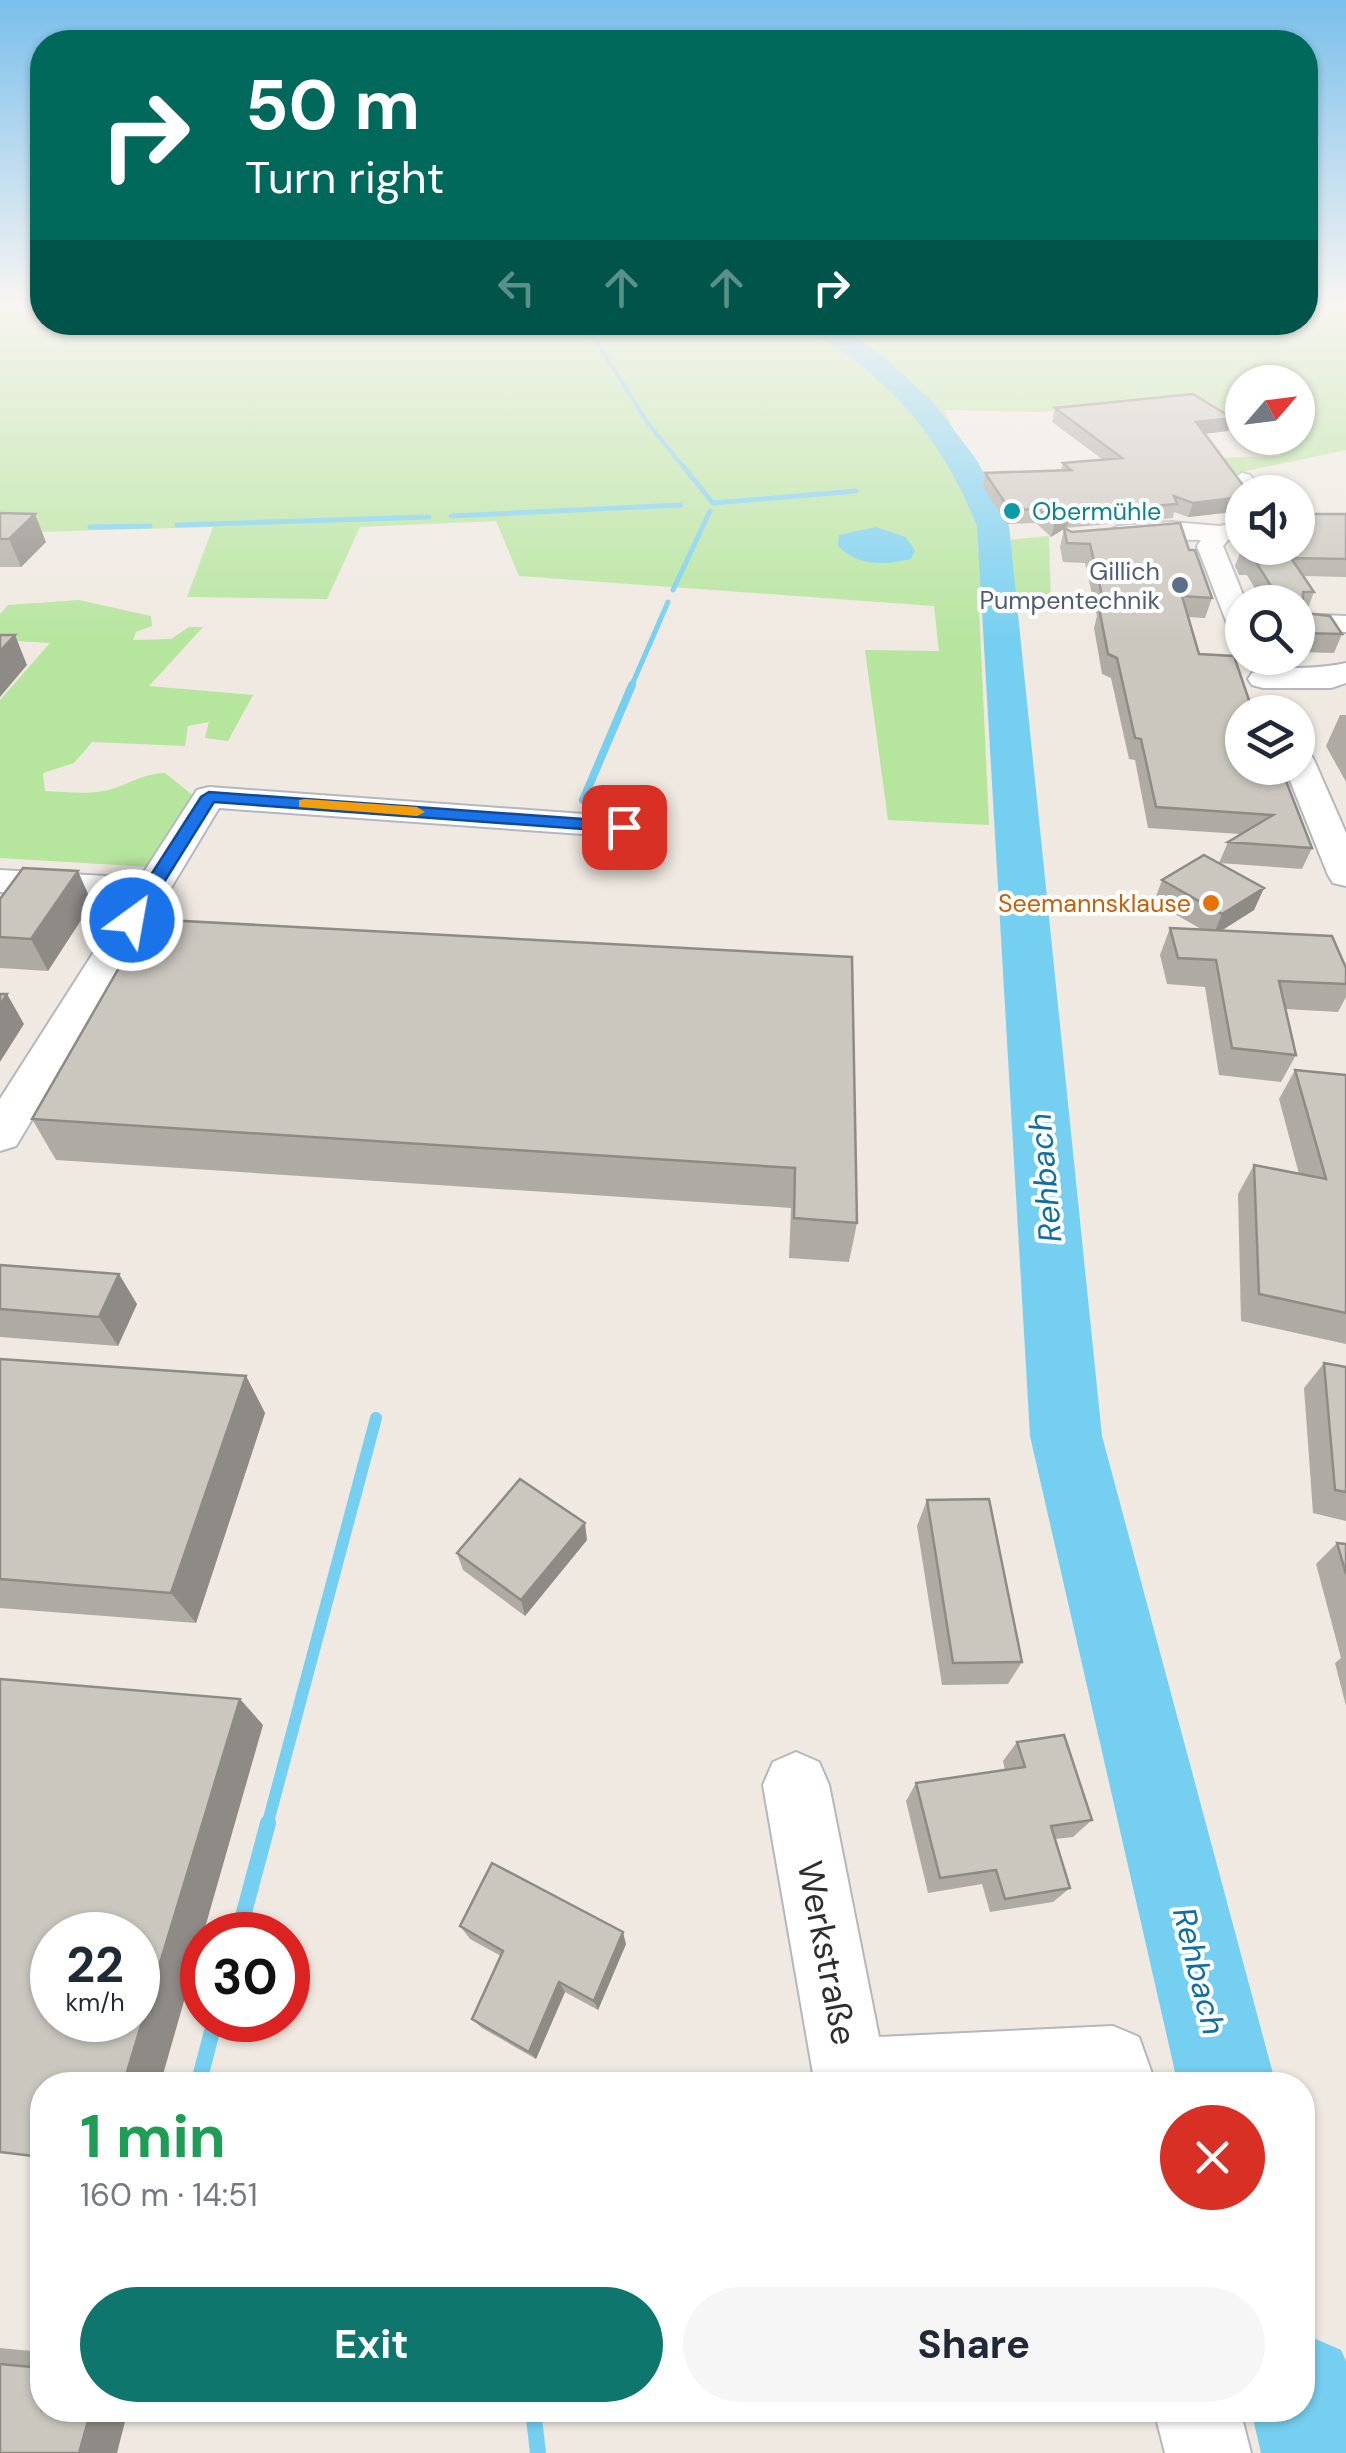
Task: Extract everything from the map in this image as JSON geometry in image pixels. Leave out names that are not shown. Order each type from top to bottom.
[{"type":"street","points":[[1100,536],[1172,530],[1225,531]]},
{"type":"street","points":[[1225,534],[1212,539],[1210,546],[1226,585]]},
{"type":"street","points":[[1315,623],[1346,624]]},
{"type":"street","points":[[1301,675],[1331,680],[1346,672]]},
{"type":"street","points":[[1308,785],[1346,875]]},
{"type":"street","points":[[0,1134],[209,797],[624,827]]},
{"type":"street","points":[[0,881],[150,890]]},
{"type":"street","name":"Werkstraße","points":[[796,1786],[848,2072]]},
{"type":"street","name":"Werkstraße","points":[[930,2072],[1113,2063],[1115,2072]]},
{"type":"street","points":[[1200,2422],[1208,2453]]},
{"type":"green space","points":[[0,413],[946,413],[1006,540],[1049,536],[1051,608],[979,607],[989,825],[888,820],[865,650],[939,651],[934,606],[519,576],[496,521],[360,527],[327,599],[187,597],[213,527],[0,533]]},
{"type":"green space","points":[[1211,413],[1225,413],[1225,422]]},
{"type":"green space","points":[[1315,413],[1346,413],[1346,450],[1232,474],[1209,458],[1315,455]]},
{"type":"green space","points":[[79,600],[151,616],[152,626],[136,632],[133,640],[171,639],[189,627],[203,627],[149,686],[253,695],[228,741],[205,738],[209,722],[188,726],[185,746],[92,742],[74,763],[43,773],[45,791],[82,793],[101,792],[165,773],[195,797],[151,867],[0,858],[0,700],[50,643],[0,640],[0,614],[8,605]]},
{"type":"water","points":[[876,527],[906,537],[915,551],[911,559],[872,563],[854,558],[838,546],[839,535]]},
{"type":"building","points":[[1062,413],[1225,413],[1225,419],[1196,422],[1235,475],[1225,475],[1225,499],[1193,503],[1174,496],[1177,504],[1070,513],[1055,522],[1039,509],[1010,510],[985,473],[1071,470],[1063,463],[1122,458]]},
{"type":"building","points":[[0,513],[35,514],[9,539],[0,539]]},
{"type":"building","points":[[1315,514],[1346,514],[1346,559],[1315,558]]},
{"type":"building","points":[[1180,523],[1189,550],[1195,550],[1212,598],[1182,596],[1199,654],[1225,655],[1225,675],[1240,675],[1247,695],[1225,695],[1225,785],[1288,785],[1312,848],[1228,842],[1273,815],[1156,807],[1117,658],[1108,654],[1099,608],[1105,608],[1090,544],[1067,543],[1064,528],[1072,532]]},
{"type":"building","points":[[1258,565],[1296,565],[1309,585],[1270,585]]},
{"type":"building","points":[[1315,614],[1330,616],[1342,634],[1315,633]]},
{"type":"building","points":[[0,635],[15,635],[0,651]]},
{"type":"building","points":[[1204,855],[1264,888],[1222,914],[1162,880]]},
{"type":"building","points":[[23,868],[78,871],[31,939],[0,937],[0,899]]},
{"type":"building","points":[[147,919],[852,957],[857,1223],[794,1218],[795,1168],[32,1119]]},
{"type":"building","points":[[1170,928],[1332,936],[1346,968],[1346,984],[1279,981],[1296,1055],[1232,1048],[1216,960],[1178,958]]},
{"type":"building","points":[[1295,1070],[1346,1075],[1346,1313],[1259,1294],[1254,1165],[1326,1179]]},
{"type":"building","points":[[0,1265],[119,1274],[99,1317],[0,1309]]},
{"type":"building","points":[[0,1359],[246,1376],[171,1593],[0,1579]]},
{"type":"building","points":[[1324,1363],[1346,1367],[1346,1492],[1335,1490]]},
{"type":"building","points":[[520,1479],[585,1523],[521,1600],[457,1553]]},
{"type":"building","points":[[989,1499],[1022,1662],[953,1663],[927,1500]]},
{"type":"building","points":[[1337,1543],[1346,1544],[1346,1574]]},
{"type":"building","points":[[0,1679],[240,1699],[160,1963],[160,1912],[30,1912],[30,2042],[136,2042],[127,2072],[30,2072],[30,2156],[0,2152]]},
{"type":"building","points":[[1064,1735],[1092,1820],[1051,1826],[1070,1888],[1005,1899],[996,1870],[940,1878],[916,1783],[1025,1767],[1017,1742]]},
{"type":"building","points":[[492,1863],[623,1932],[594,2001],[559,1982],[529,2052],[472,2019],[503,1951],[460,1926]]},
{"type":"building","points":[[0,2364],[30,2367],[30,2422],[88,2422],[79,2453],[0,2453]]},
{"type":"waterway","points":[[642,413],[685,469]]},
{"type":"waterway","name":"Rehbach","points":[[927,413],[963,462],[993,526],[1066,1436],[1224,2072]]},
{"type":"waterway","points":[[683,466],[713,503],[856,491]]},
{"type":"waterway","points":[[451,516],[681,505]]},
{"type":"waterway","points":[[673,590],[710,511]]},
{"type":"waterway","points":[[177,525],[429,517]]},
{"type":"waterway","points":[[90,527],[150,526]]},
{"type":"waterway","points":[[631,687],[668,602]]},
{"type":"waterway","points":[[583,800],[632,685]]},
{"type":"waterway","points":[[267,1826],[376,1418]]},
{"type":"waterway","points":[[244,1912],[268,1823]]},
{"type":"waterway","points":[[201,2072],[209,2042]]},
{"type":"waterway","points":[[534,2422],[538,2453]]},
{"type":"waterway","name":"Rehbach","points":[[1310,2422],[1318,2453]]},
{"type":"slow traffic","points":[[305,804],[417,812]]},
{"type":"place","name":"Obermühle","points":[[1012,511]]},
{"type":"place","name":"Gillich Pumpentechnik","points":[[1180,585]]},
{"type":"place","name":"Seemannsklause","points":[[1211,903]]},
{"type":"route","points":[[132,920],[209,797],[624,827]]}]
